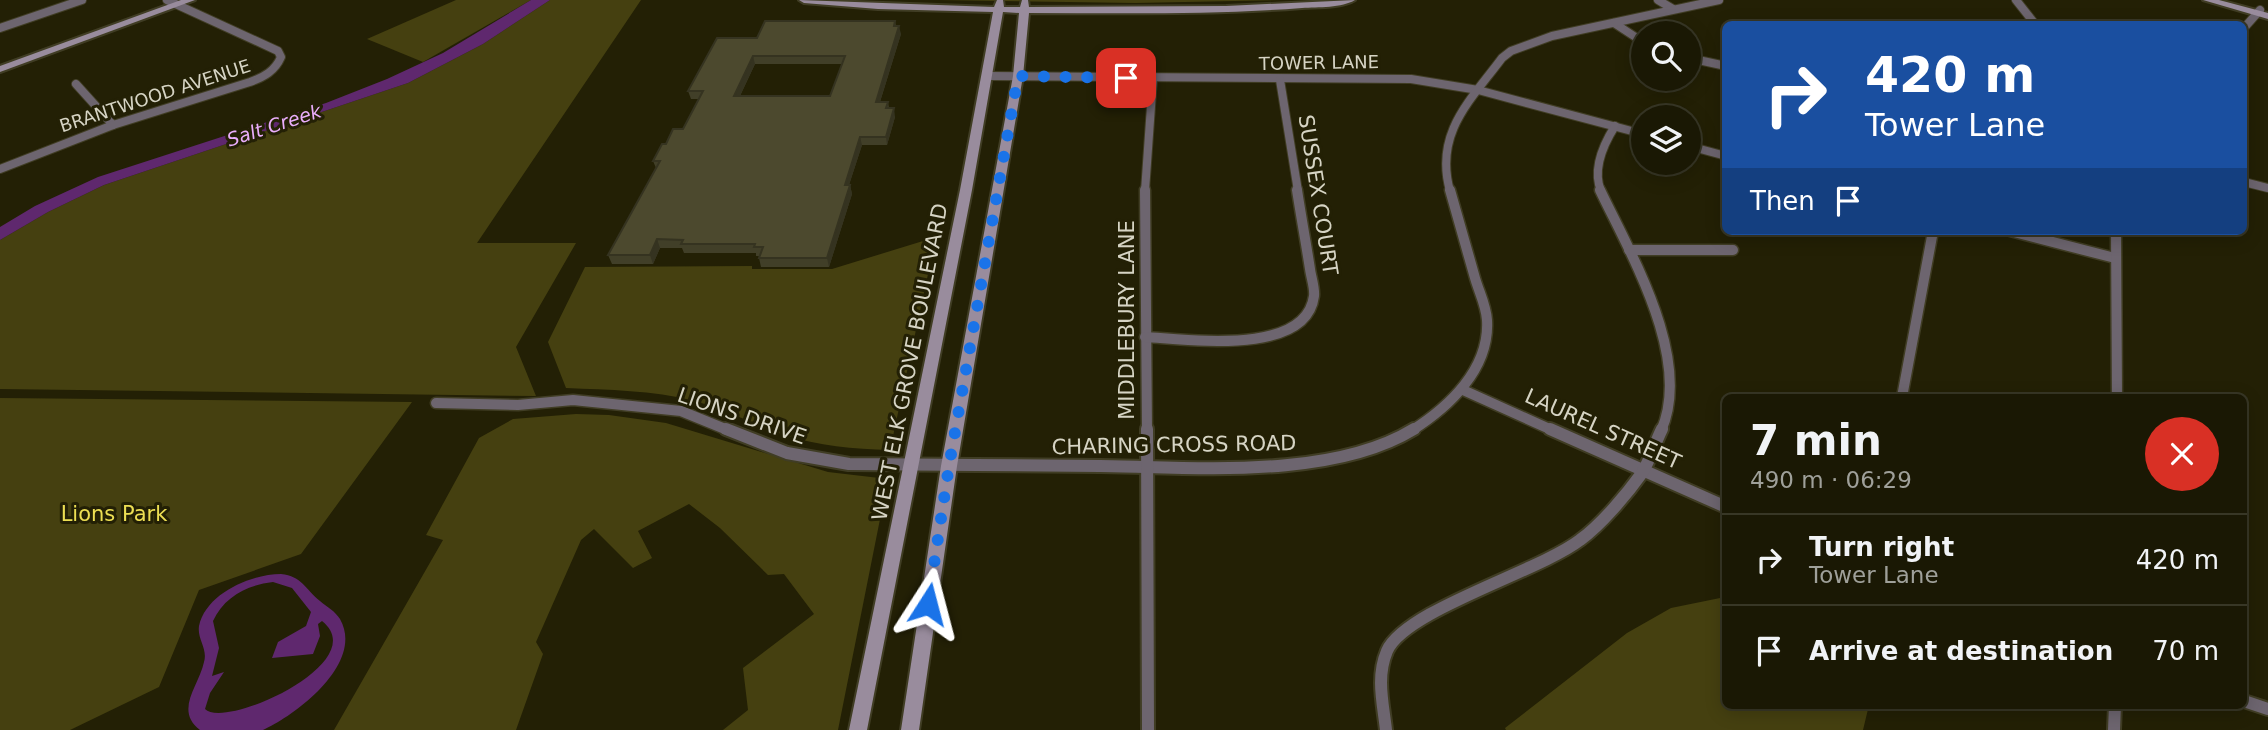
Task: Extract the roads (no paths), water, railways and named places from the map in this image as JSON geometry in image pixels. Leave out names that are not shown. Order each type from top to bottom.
[{"type":"street","points":[[0,27],[82,0]]},
{"type":"street","points":[[0,62],[169,1],[190,0]]},
{"type":"street","points":[[804,0],[886,7],[1025,6],[1235,10],[1350,0]]},
{"type":"street","points":[[914,0],[999,6]]},
{"type":"street","points":[[1025,6],[1282,0]]},
{"type":"street","points":[[1658,0],[1673,9]]},
{"type":"street","name":"CHARING CROSS ROAD","points":[[910,466],[1262,467],[1350,453],[1395,438],[1421,425],[1463,390],[1486,347],[1488,319],[1448,183],[1446,153],[1453,125],[1502,58],[1518,47],[1542,39],[1719,0]]},
{"type":"street","points":[[2016,0],[2033,21]]},
{"type":"street","points":[[2208,0],[2263,13]]},
{"type":"street","points":[[2226,0],[2263,13]]},
{"type":"street","points":[[0,69],[169,1]]},
{"type":"street","name":"BRANTWOOD AVENUE","points":[[0,169],[113,125],[250,82],[265,75],[279,63],[281,57],[278,51],[169,1]]},
{"type":"street","name":"WEST ELK GROVE BOULEVARD","points":[[858,730],[988,76],[999,6]]},
{"type":"street","points":[[909,730],[949,466],[1018,76],[1025,6]]},
{"type":"street","points":[[2247,26],[2263,13]]},
{"type":"street","points":[[1614,23],[1631,34]]},
{"type":"street","points":[[1701,60],[1722,64]]},
{"type":"street","name":"TOWER LANE","points":[[988,76],[1411,79],[1478,90],[1631,131]]},
{"type":"street","name":"MIDDLEBURY LANE","points":[[1148,730],[1146,130],[1153,78]]},
{"type":"street","name":"SUSSEX COURT","points":[[1145,337],[1253,340],[1283,333],[1305,318],[1314,296],[1280,80]]},
{"type":"street","points":[[76,84],[113,125]]},
{"type":"street","points":[[1386,730],[1380,676],[1388,649],[1404,629],[1422,617],[1511,579],[1581,540],[1643,471],[1667,417],[1669,377],[1664,338],[1597,178],[1601,149],[1615,126]]},
{"type":"street","points":[[1701,149],[1722,155]]},
{"type":"street","points":[[2247,183],[2268,188]]},
{"type":"street","points":[[1903,394],[1933,235]]},
{"type":"street","points":[[2026,235],[2115,258]]},
{"type":"street","points":[[2116,235],[2117,394]]},
{"type":"street","points":[[1629,250],[1733,250]]},
{"type":"street","name":"LAUREL STREET","points":[[1463,390],[1722,505]]},
{"type":"street","name":"LIONS DRIVE","points":[[436,403],[518,405],[573,400],[681,411],[787,453],[849,464],[910,466]]},
{"type":"street","points":[[2247,702],[2268,709]]},
{"type":"street","points":[[2115,709],[2115,730]]},
{"type":"water","name":"Salt Creek","points":[[531,0],[550,0],[483,44],[408,83],[104,185],[48,212],[0,240],[0,227],[35,206],[98,177],[326,103],[387,79],[443,53]]},
{"type":"water","points":[[269,575],[294,577],[336,614],[345,636],[343,653],[335,670],[323,685],[277,723],[263,730],[200,730],[189,714],[189,706],[205,657],[199,631],[203,614],[220,595],[244,582]],"holes":[[[273,582],[292,588],[311,612],[306,626],[278,642],[272,658],[313,654],[320,636],[318,624],[322,621],[333,637],[328,655],[313,672],[265,701],[239,710],[218,713],[205,709],[210,693],[224,672],[212,676],[219,648],[213,621],[223,605],[245,589],[254,586]]]},
{"type":"park label","name":"Lions Park","points":[[114,514]]}]
